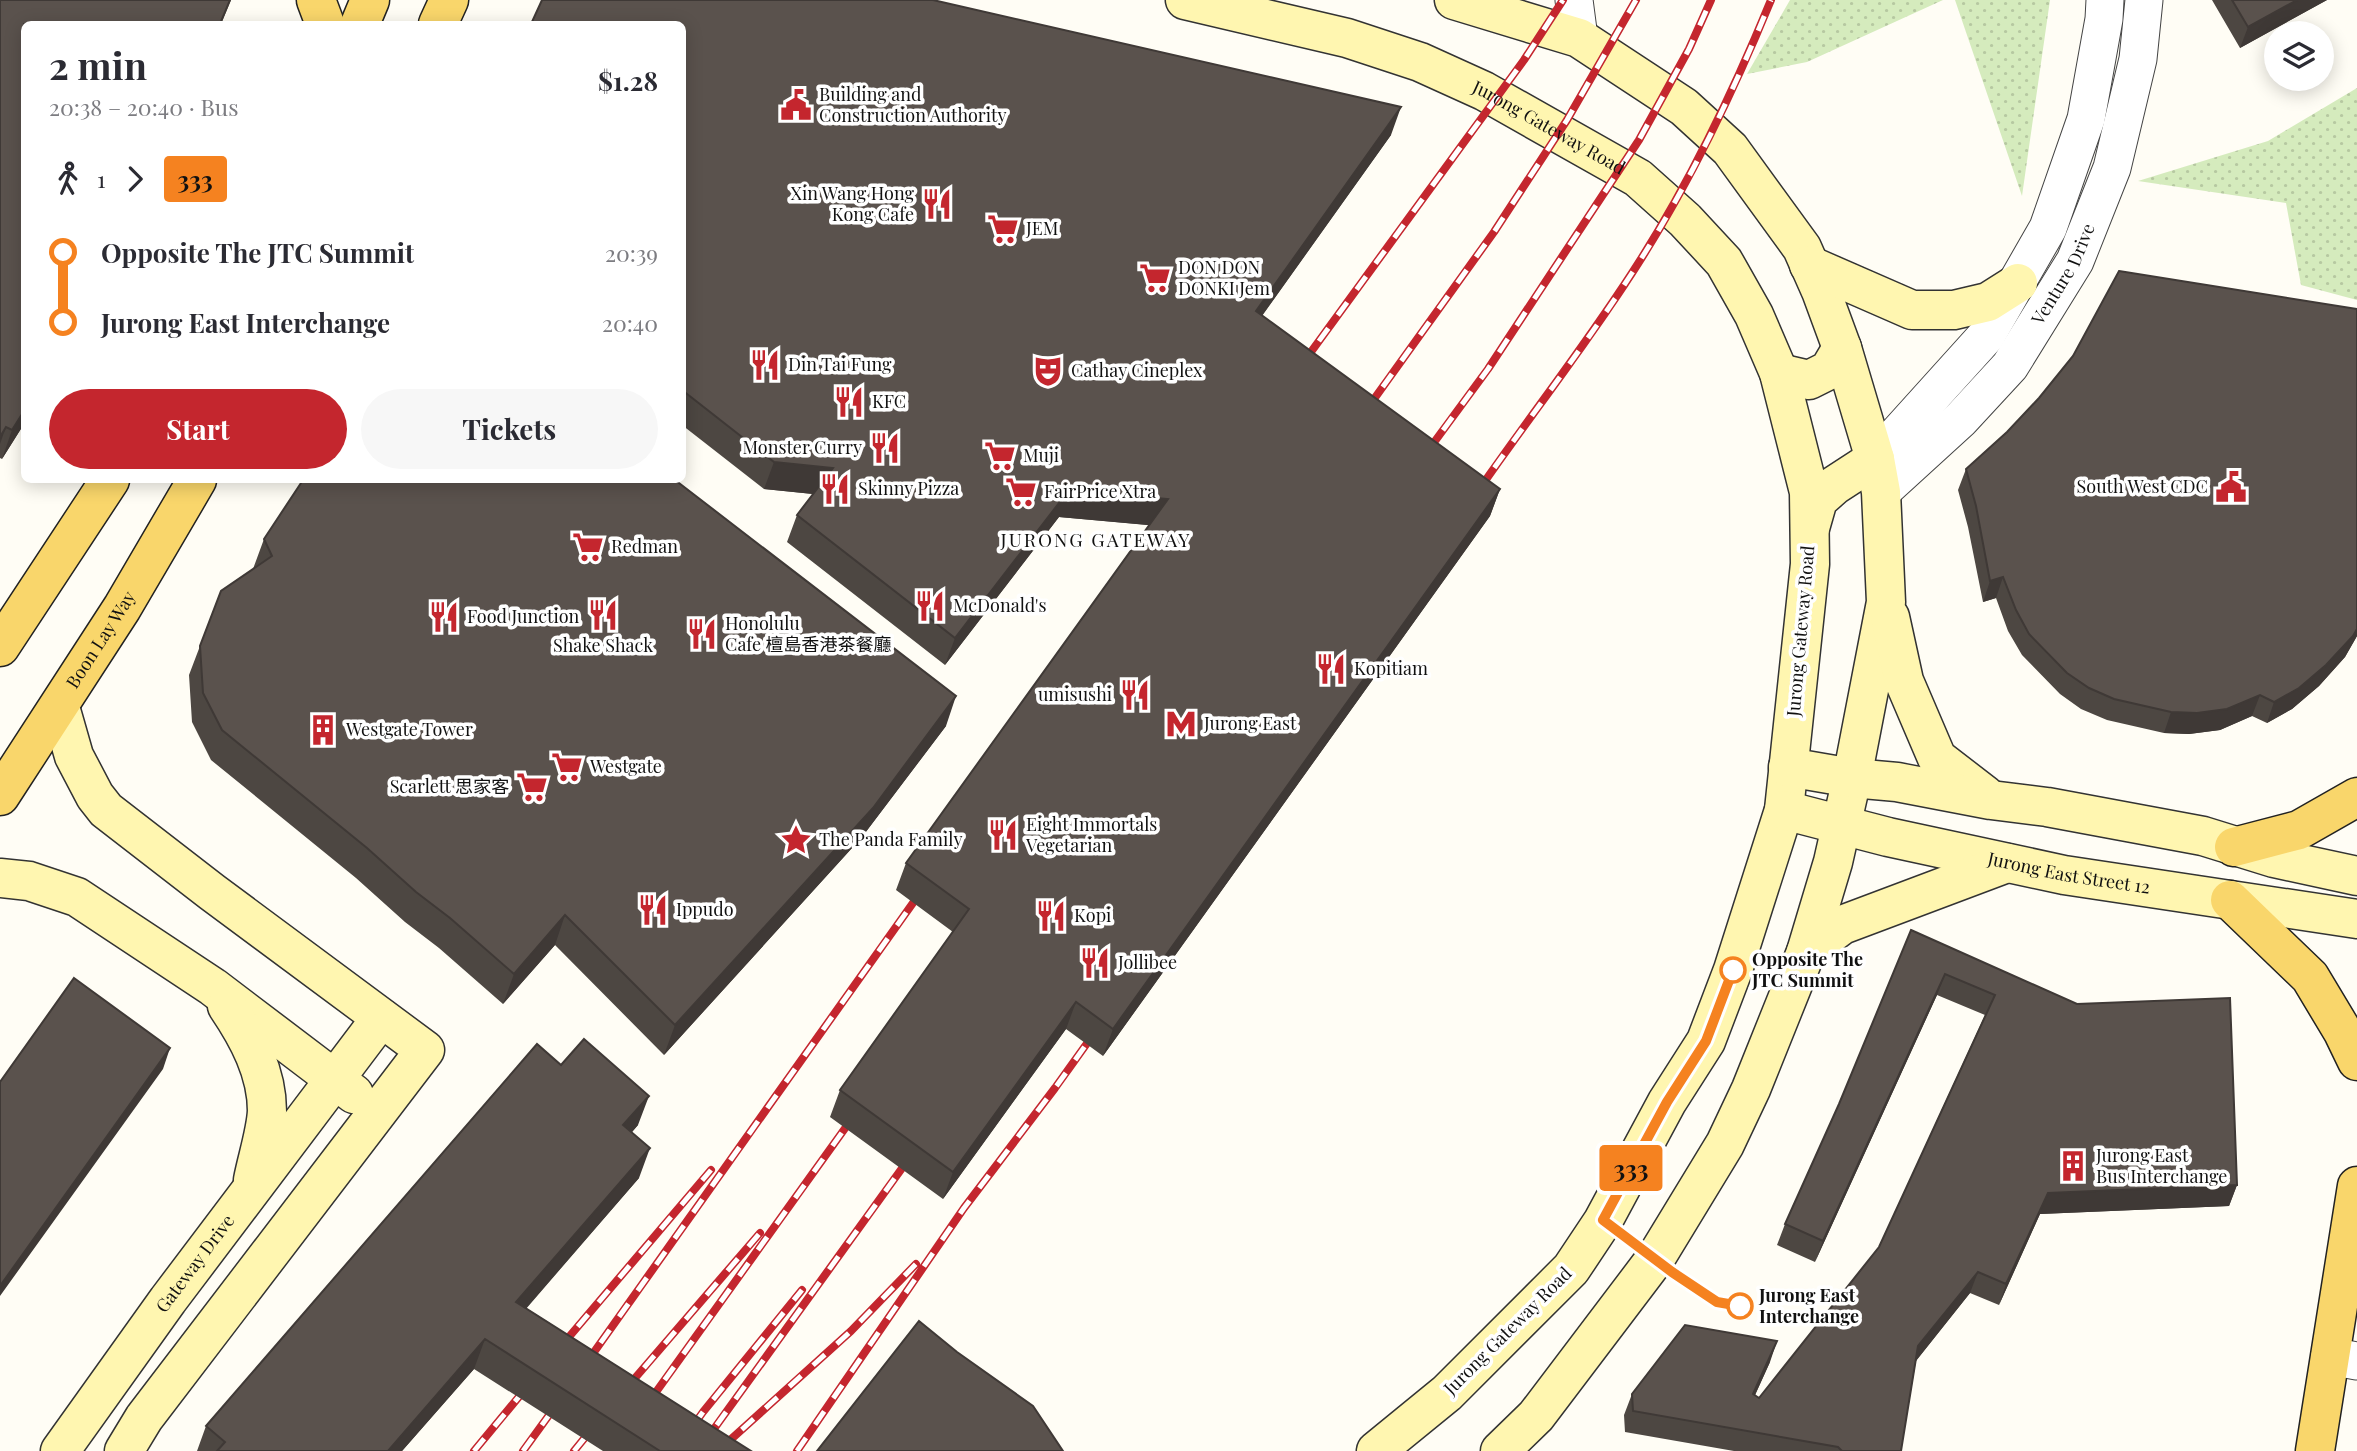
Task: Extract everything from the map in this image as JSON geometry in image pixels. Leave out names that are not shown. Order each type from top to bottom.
[{"type":"main road","points":[[316,0],[324,21]]},
{"type":"main road","points":[[361,21],[370,0]]},
{"type":"main road","points":[[439,21],[449,0]]},
{"type":"main road","name":"Jurong Gateway Road","points":[[1185,0],[1347,38],[1420,62],[1484,90],[1638,178],[1685,220],[1724,262],[1755,315],[1779,373],[1809,492],[1810,564],[1784,810],[1733,970],[1706,1041],[1667,1102],[1603,1220],[1571,1269],[1447,1393],[1376,1451]]},
{"type":"main road","points":[[1454,0],[1579,38],[1684,107],[1730,149],[1801,248],[1842,348],[1878,475],[1886,602],[1905,681],[1937,758],[1991,800]]},
{"type":"main road","points":[[1809,265],[1912,310],[1954,310],[1988,302],[2018,283]]},
{"type":"main road","points":[[1779,373],[1809,380],[1829,370],[1842,348]]},
{"type":"main road","points":[[1810,528],[1818,500],[1835,485],[1878,475]]},
{"type":"main road","points":[[0,648],[108,483]]},
{"type":"main road","name":"Boon Lay Way","points":[[0,796],[122,608],[195,483]]},
{"type":"main road","points":[[1500,1451],[1536,1416],[1662,1248],[1725,1144],[1774,1036],[1806,952],[1842,825],[1886,602]]},
{"type":"main road","points":[[60,707],[74,756],[95,796],[106,810],[425,1050],[144,1418],[124,1451]]},
{"type":"main road","points":[[1788,767],[1852,778],[1897,782],[2203,836],[2274,858],[2357,876]]},
{"type":"main road","points":[[2234,847],[2298,830],[2357,797]]},
{"type":"main road","name":"Jurong East Street 12","points":[[1784,810],[2064,874],[2357,919]]},
{"type":"main road","points":[[1806,952],[1842,925],[2007,863]]},
{"type":"main road","points":[[0,878],[29,881],[77,897],[213,988],[336,1078],[377,1113]]},
{"type":"main road","points":[[2230,900],[2310,977],[2357,1061]]},
{"type":"main road","points":[[213,988],[244,1031],[260,1068],[267,1111],[252,1186]]},
{"type":"main road","name":"Gateway Drive","points":[[60,1451],[252,1186],[381,1018]]},
{"type":"main road","points":[[2315,1451],[2344,1358],[2357,1186]]},
{"type":"street","points":[[1574,0],[1579,38]]},
{"type":"street","name":"Venture Drive","points":[[1878,475],[1986,336],[2048,228],[2086,119],[2105,0]]},
{"type":"street","name":"Venture Drive","points":[[1878,475],[1961,419],[2010,366],[2075,261],[2112,168],[2138,59],[2144,0]]},
{"type":"green space","points":[[1790,0],[1943,0],[1807,62],[1747,74]]},
{"type":"green space","points":[[1955,0],[2050,0],[2022,196]]},
{"type":"green space","points":[[2357,88],[2357,300],[2301,285],[2286,203],[2138,181],[2268,141]]},
{"type":"building","points":[[0,0],[230,0],[221,21],[21,21],[21,416],[12,430],[6,427],[0,437]]},
{"type":"building","points":[[542,0],[933,0],[1401,107],[1256,311],[1500,489],[1113,1029],[1076,1002],[953,1172],[840,1090],[969,909],[906,863],[1168,499],[1069,490],[955,638],[797,515],[833,468],[774,462],[686,393],[686,21],[532,21]]},
{"type":"building","points":[[2232,0],[2297,0],[2248,27]]},
{"type":"building","points":[[2119,271],[2357,309],[2357,629],[2326,665],[2299,688],[2274,702],[2260,695],[2227,709],[2197,713],[2171,712],[2114,699],[2089,688],[2067,673],[2029,634],[2003,577],[1990,581],[1966,469],[2007,432],[2073,356]]},
{"type":"building","name":"Westgate","points":[[301,483],[679,483],[956,696],[873,808],[675,1025],[565,915],[514,974],[367,848],[222,730],[203,693],[200,646],[221,591],[272,556],[264,539]]},
{"type":"building","name":"Jurong East Bus Interchange","points":[[1911,930],[2077,1004],[2230,998],[2237,1185],[2048,1193],[2006,1284],[1978,1272],[1918,1346],[1901,1451],[1842,1451],[1838,1447],[1633,1411],[1632,1394],[1685,1325],[1777,1341],[1753,1394],[1759,1398],[1879,1247],[1995,995],[1945,974],[1823,1241],[1785,1224],[1839,1104]]},
{"type":"building","points":[[74,978],[170,1048],[0,1286],[0,1082]]},
{"type":"building","points":[[584,1039],[649,1096],[623,1125],[650,1148],[516,1302],[751,1451],[660,1451],[485,1339],[388,1451],[217,1451],[225,1442],[206,1426],[537,1044],[561,1065]]},
{"type":"building","points":[[919,1321],[957,1352],[1033,1406],[1063,1451],[817,1451]]},
{"type":"railway","points":[[1300,367],[1524,60],[1563,0]]},
{"type":"railway","points":[[1364,413],[1494,232],[1567,120],[1636,0]]},
{"type":"railway","points":[[1424,456],[1488,369],[1639,140],[1689,49],[1711,0]]},
{"type":"railway","points":[[1476,494],[1594,329],[1672,207],[1708,140],[1771,0]]},
{"type":"railway","points":[[582,1369],[925,886]]},
{"type":"railway","points":[[797,1451],[964,1208],[1098,1028]]},
{"type":"railway","points":[[646,1406],[856,1113]]},
{"type":"railway","points":[[698,1451],[913,1153]]},
{"type":"railway","points":[[557,1351],[711,1170]]},
{"type":"railway","points":[[623,1392],[760,1233]]},
{"type":"railway","points":[[718,1451],[851,1331],[916,1264]]},
{"type":"railway","points":[[675,1451],[703,1412],[802,1290]]},
{"type":"railway","points":[[474,1451],[532,1381]]},
{"type":"railway","points":[[523,1451],[560,1400]]},
{"type":"railway","points":[[574,1451],[596,1424]]},
{"type":"bus line","name":"333","points":[[1733,970],[1706,1041],[1667,1102],[1603,1220],[1717,1302],[1740,1306]]},
{"type":"place","name":"Building and Construction Authority","points":[[796,105]]},
{"type":"place","name":"Xin Wang Hong Kong Cafe","points":[[937,204]]},
{"type":"place","name":"JEM","points":[[1003,229]]},
{"type":"place","name":"DON DON DONKI Jem","points":[[1155,278]]},
{"type":"place","name":"Din Tai Fung","points":[[765,365]]},
{"type":"place","name":"Cathay Cineplex","points":[[1048,371]]},
{"type":"place","name":"KFC","points":[[849,402]]},
{"type":"place","name":"Monster Curry","points":[[885,448]]},
{"type":"place","name":"Muji","points":[[1000,456]]},
{"type":"place","name":"South West CDC","points":[[2231,487]]},
{"type":"place","name":"Skinny Pizza","points":[[835,489]]},
{"type":"place","name":"FairPrice Xtra","points":[[1021,492]]},
{"type":"place","name":"Redman","points":[[588,547]]},
{"type":"place","name":"McDonald's","points":[[930,606]]},
{"type":"place","name":"Shake Shack","points":[[603,615]]},
{"type":"place","name":"Food Junction","points":[[444,617]]},
{"type":"place","name":"Honolulu Cafe 檀島香港茶餐廳","points":[[702,634]]},
{"type":"place","name":"Kopitiam","points":[[1331,669]]},
{"type":"place","name":"umisushi","points":[[1135,695]]},
{"type":"place","name":"Jurong East","points":[[1181,724]]},
{"type":"place","name":"Westgate Tower","points":[[323,730]]},
{"type":"place","name":"Westgate","points":[[567,767]]},
{"type":"place","name":"Scarlett 思家客","points":[[532,787]]},
{"type":"place","name":"Eight Immortals Vegetarian","points":[[1003,835]]},
{"type":"place","name":"The Panda Family","points":[[796,840]]},
{"type":"place","name":"Ippudo","points":[[653,910]]},
{"type":"place","name":"Kopi","points":[[1051,916]]},
{"type":"place","name":"Jollibee","points":[[1095,963]]},
{"type":"place","name":"Opposite The JTC Summit","points":[[1733,970]]},
{"type":"place","name":"Jurong East Bus Interchange","points":[[2073,1166]]},
{"type":"place","name":"Jurong East Interchange","points":[[1740,1306]]},
{"type":"district","name":"JURONG GATEWAY","points":[[1096,540]]}]
